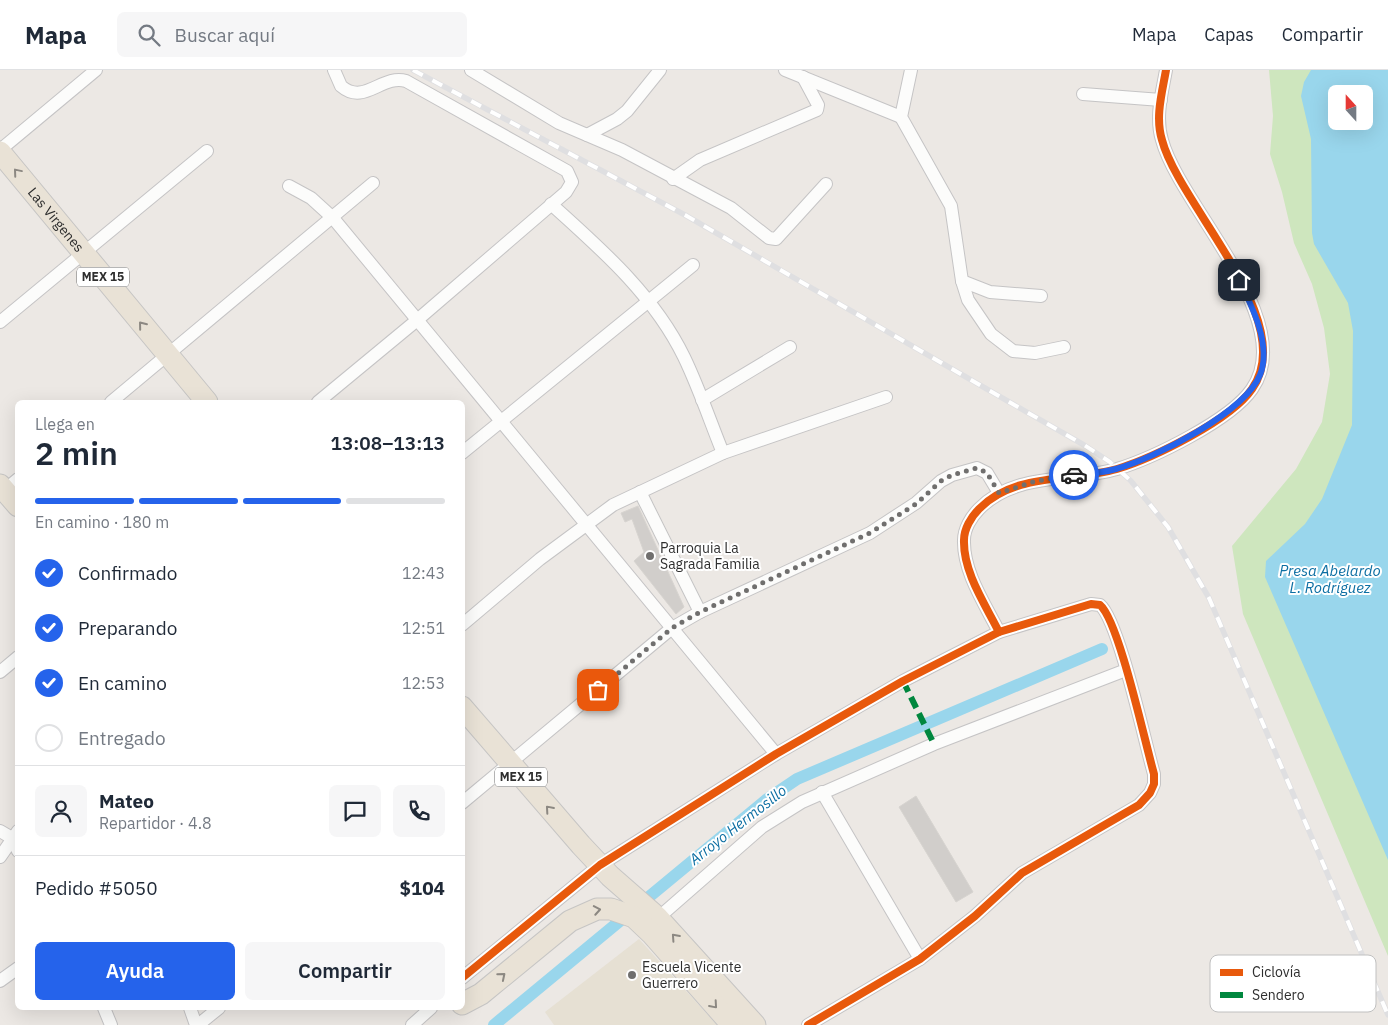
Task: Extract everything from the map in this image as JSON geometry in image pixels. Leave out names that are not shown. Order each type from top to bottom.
[{"type":"highway","name":"Las Virgenes","points":[[0,151],[204,400]]},
{"type":"highway","points":[[5,487],[15,502]]},
{"type":"highway","name":"MEX 15","points":[[465,711],[600,865],[652,934],[732,1025]]},
{"type":"highway","points":[[465,1002],[481,994],[570,921],[597,909],[631,905]]},
{"type":"highway","name":"MEX 15","points":[[631,905],[658,918],[755,1025]]},
{"type":"street","points":[[0,151],[96,70]]},
{"type":"street","points":[[320,400],[416,321],[551,204],[570,187],[571,176],[566,171],[406,81],[396,80],[364,93],[354,93],[341,86],[334,70]]},
{"type":"street","points":[[471,70],[534,110],[622,150],[673,180],[731,208],[769,238],[776,238],[826,184]]},
{"type":"street","points":[[587,134],[617,119],[627,111],[660,70]]},
{"type":"street","points":[[785,70],[901,117],[951,206],[962,281],[968,300],[992,334],[1013,351],[1035,353],[1064,346]]},
{"type":"street","points":[[901,117],[911,70]]},
{"type":"street","points":[[998,632],[969,570],[964,538],[968,525],[975,513],[999,493],[1036,481],[1102,472],[1131,464],[1200,430],[1230,410],[1251,390],[1261,374],[1263,358],[1262,341],[1256,318],[1224,247],[1188,191],[1162,143],[1159,129],[1166,70]]},
{"type":"street","points":[[673,180],[700,160],[817,110],[818,105],[803,77]]},
{"type":"street","points":[[1083,94],[1161,100]]},
{"type":"street","points":[[0,322],[207,151]]},
{"type":"street","points":[[113,400],[373,183]]},
{"type":"street","points":[[289,186],[311,198],[333,218],[416,321],[776,754]]},
{"type":"street","points":[[551,204],[613,260],[648,301],[684,357],[723,453]]},
{"type":"street","points":[[465,450],[693,265]]},
{"type":"street","points":[[962,281],[990,292],[1042,296]]},
{"type":"street","points":[[702,400],[790,347]]},
{"type":"street","points":[[465,622],[540,559],[613,505],[723,453],[886,397]]},
{"type":"street","points":[[465,801],[672,628],[700,612],[870,533],[916,504],[941,481],[952,475],[977,468],[987,473],[999,493]]},
{"type":"street","points":[[640,492],[700,612]]},
{"type":"street","points":[[465,976],[600,865],[776,754],[904,681],[998,632],[1091,604],[1100,605],[1107,613],[1119,643],[1154,774],[1150,792],[1130,811],[1022,873],[975,916],[920,959],[808,1025]]},
{"type":"street","points":[[0,672],[15,660]]},
{"type":"street","points":[[658,918],[762,827],[802,802],[934,744],[1126,670]]},
{"type":"street","points":[[822,792],[920,959]]},
{"type":"street","points":[[0,831],[15,834],[0,857]]},
{"type":"street","points":[[0,981],[15,970]]},
{"type":"street","points":[[105,1010],[111,1025]]},
{"type":"street","points":[[191,1010],[197,1025],[216,1010]]},
{"type":"street","points":[[412,1025],[429,1010]]},
{"type":"shaded area","name":"Escuela Vicente Guerrero","points":[[639,939],[717,1025],[554,1025],[545,1012]]},
{"type":"green space","name":"Presa Abelardo L. Rodríguez","points":[[1269,70],[1388,70],[1388,956],[1243,614],[1232,546],[1296,469],[1322,422],[1330,374],[1324,328],[1312,284],[1294,243],[1282,192],[1270,154],[1273,116]]},
{"type":"water","name":"Presa Abelardo L. Rodríguez","points":[[1311,70],[1388,70],[1388,860],[1265,577],[1266,561],[1305,524],[1322,499],[1352,425],[1353,331],[1348,303],[1314,244],[1312,233],[1311,139],[1301,96],[1304,82]]},
{"type":"building","name":"Parroquia La Sagrada Familia","points":[[638,506],[684,607],[676,614],[634,561],[644,552],[632,519],[625,522],[621,513]]},
{"type":"building","points":[[916,796],[973,892],[956,902],[899,807]]},
{"type":"waterway","name":"Arroyo Hermosillo","points":[[494,1025],[766,800],[797,779],[1102,649]]},
{"type":"railway","points":[[413,70],[685,215],[1084,445],[1110,462],[1131,481],[1168,527],[1209,598],[1362,955]]},
{"type":"railway","points":[[1376,987],[1388,1015]]},
{"type":"marked path","points":[[903,681],[934,744]]},
{"type":"cycle path","points":[[999,632],[976,588],[967,564],[965,552],[965,532],[971,519],[979,509],[993,497],[1009,489],[1044,480],[1117,469],[1170,447],[1210,425],[1242,401],[1252,389],[1263,361],[1261,331],[1249,297],[1231,263],[1173,167],[1162,140],[1159,114],[1166,70]]},
{"type":"cycle path","points":[[465,976],[600,865],[776,754],[903,681],[999,632],[1091,604],[1100,605],[1115,634],[1131,684],[1154,774],[1154,784],[1150,793],[1139,805],[1022,873],[975,916],[920,959],[808,1025]]},
{"type":"way so far","points":[[598,690],[672,628],[700,612],[870,533],[916,504],[941,481],[952,475],[977,468],[987,473],[999,493],[1036,481],[1074,475]]},
{"type":"place","name":"Parroquia La Sagrada Familia","points":[[650,556]]},
{"type":"place","name":"Escuela Vicente Guerrero","points":[[632,975]]},
{"type":"route","points":[[1074,475],[1117,469],[1188,437],[1238,405],[1251,390],[1261,374],[1263,358],[1262,341],[1256,318],[1239,280]]}]
